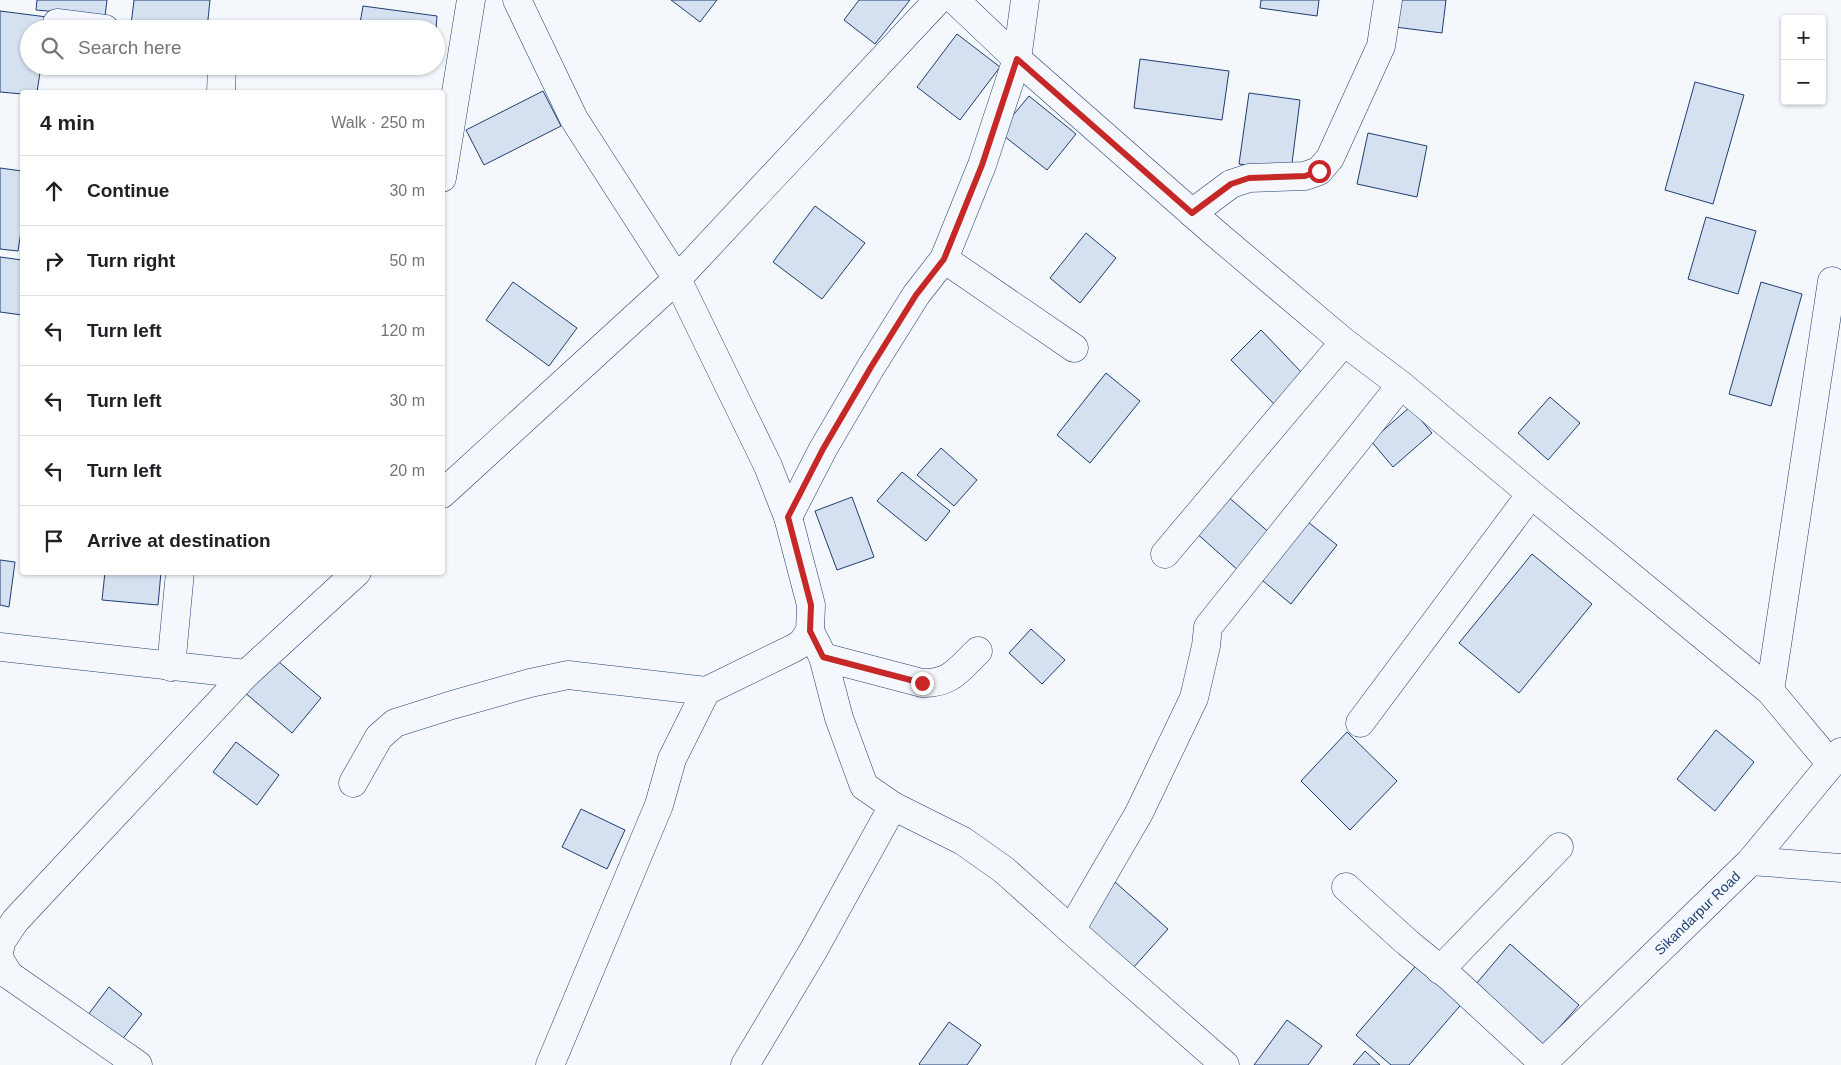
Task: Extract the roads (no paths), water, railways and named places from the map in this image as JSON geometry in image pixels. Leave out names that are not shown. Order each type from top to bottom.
[{"type":"street","points":[[445,160],[471,0]]},
{"type":"street","points":[[517,0],[574,119],[677,279],[768,466],[788,517],[811,605],[810,631],[823,657],[839,718],[864,786],[893,806],[963,841],[1004,870],[1225,1065]]},
{"type":"street","points":[[445,491],[677,279],[938,0]]},
{"type":"street","points":[[955,0],[1017,59],[1192,213],[1344,342],[1401,385],[1770,690],[1836,758]]},
{"type":"street","points":[[788,517],[823,449],[871,367],[916,295],[944,259],[982,165],[1017,59],[1025,0]]},
{"type":"street","points":[[1192,213],[1231,184],[1249,178],[1305,176],[1319,171],[1330,158],[1381,46],[1388,0]]},
{"type":"street","points":[[221,90],[222,75]]},
{"type":"street","points":[[944,259],[1074,348]]},
{"type":"street","points":[[1770,690],[1832,281]]},
{"type":"street","points":[[1165,554],[1344,342]]},
{"type":"street","points":[[1071,930],[1138,813],[1194,698],[1206,646],[1208,627],[1401,385]]},
{"type":"street","points":[[1360,723],[1531,494]]},
{"type":"street","points":[[172,667],[180,575]]},
{"type":"street","points":[[0,948],[1,942],[15,921],[246,674],[354,575]]},
{"type":"street","points":[[353,783],[379,737],[395,723],[530,683],[568,675],[706,692],[794,648],[802,643],[810,631]]},
{"type":"street","points":[[0,647],[246,674]]},
{"type":"street","points":[[823,657],[922,683],[934,684],[947,680],[978,651]]},
{"type":"street","points":[[550,1065],[659,805],[672,759],[706,692]]},
{"type":"street","name":"Sikandarpur Road","points":[[1542,1064],[1751,861],[1836,758]]},
{"type":"street","points":[[745,1065],[813,951],[893,806]]},
{"type":"street","points":[[1440,970],[1559,847]]},
{"type":"street","points":[[1751,861],[1841,868]]},
{"type":"street","points":[[1346,886],[1542,1064]]},
{"type":"street","points":[[0,960],[9,975],[138,1065]]}]
